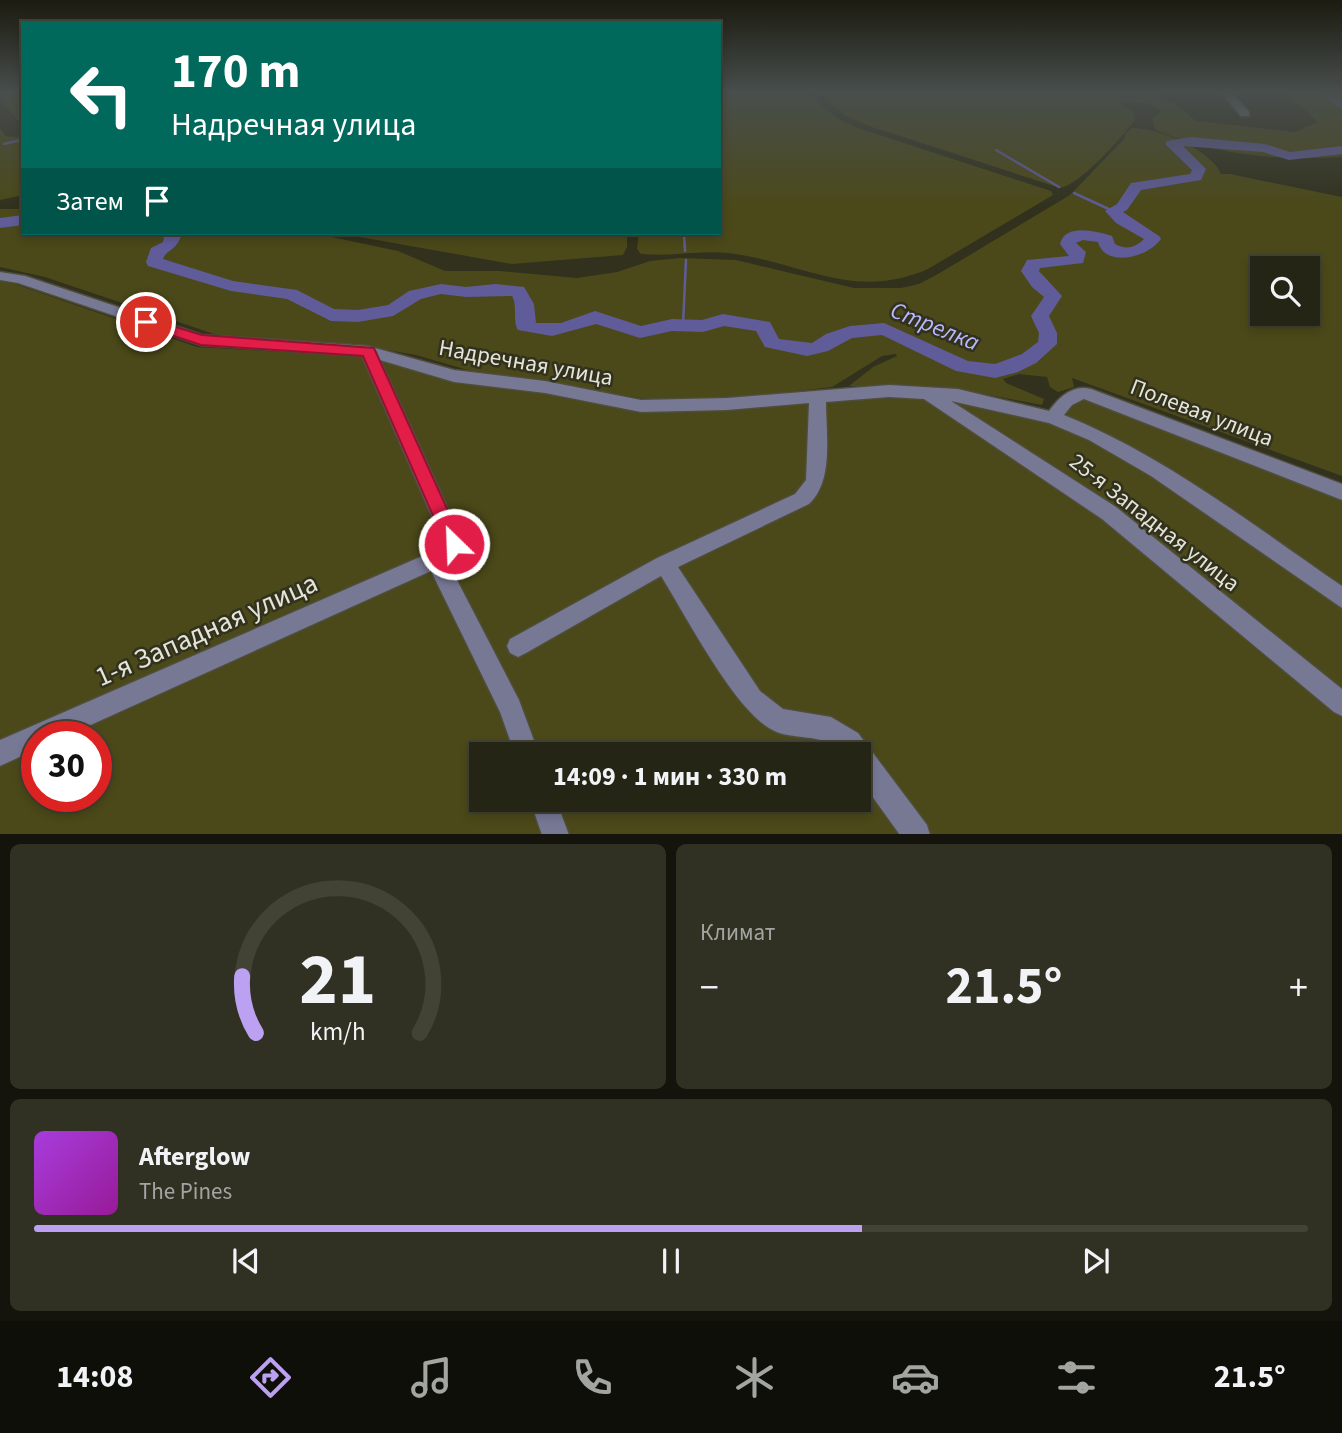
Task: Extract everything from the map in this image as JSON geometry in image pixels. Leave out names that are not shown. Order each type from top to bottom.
[{"type":"street","name":"Надречная улица","points":[[0,276],[19,279],[201,340],[368,351],[454,376],[545,387],[641,406],[727,404],[889,391],[958,395],[1054,418],[1096,435],[1158,471],[1342,598]]},
{"type":"street","points":[[368,351],[445,552],[523,742]]},
{"type":"street","name":"25-я Западная улица","points":[[927,393],[1109,513],[1342,704]]},
{"type":"street","name":"Полевая улица","points":[[1054,418],[1066,400],[1085,393],[1342,492]]},
{"type":"street","points":[[518,646],[664,564],[802,499],[811,491],[815,480],[818,395]]},
{"type":"street","name":"1-я Западная улица","points":[[0,753],[445,552]]},
{"type":"street","points":[[664,564],[752,699],[778,720],[831,729],[849,742]]},
{"type":"street","points":[[871,773],[916,834]]},
{"type":"street","points":[[547,812],[556,834]]},
{"type":"shaded area","points":[[0,131],[2,131],[6,136],[21,138],[21,195],[0,200]]},
{"type":"shaded area","points":[[721,131],[867,131],[1051,191],[1053,195],[928,269],[901,278],[875,282],[851,281],[727,253],[662,255],[641,254],[637,249],[639,235],[721,235]]},
{"type":"shaded area","points":[[884,131],[1126,131],[1089,170],[1060,188]]},
{"type":"shaded area","points":[[1129,131],[1151,131],[1195,148],[1215,165],[1221,174],[1342,197],[1342,476],[1072,378],[1074,387],[1058,392],[1050,387],[1047,377],[1019,374],[1003,379],[1006,383],[1044,399],[1042,405],[953,388],[849,386],[873,367],[897,356],[896,354],[882,356],[832,387],[727,399],[653,400],[471,371],[416,355],[376,348],[240,339],[214,334],[45,277],[0,267],[0,209],[21,209],[21,235],[322,235],[398,251],[445,271],[500,271],[577,278],[617,272],[650,261],[680,258],[736,260],[854,288],[901,288],[919,284],[938,274],[1070,195],[1125,138]]},
{"type":"shaded area","points":[[1158,131],[1342,131],[1342,157],[1271,157],[1224,151]]},
{"type":"shaded area","points":[[348,235],[627,235],[627,247],[623,255],[512,264]]},
{"type":"shaded area","points":[[0,281],[197,347],[367,357],[451,381],[542,392],[640,413],[890,396],[959,401],[1043,415],[1083,399],[1342,497],[1342,834],[0,834]]},
{"type":"waterway","points":[[4,144],[21,140]]},
{"type":"waterway","name":"Стрелка","points":[[170,235],[173,236],[170,245],[157,252],[154,262],[231,286],[291,294],[331,315],[358,316],[393,310],[415,295],[441,289],[466,292],[495,289],[518,291],[525,304],[525,326],[535,329],[561,329],[595,317],[640,332],[672,325],[703,326],[723,320],[763,326],[772,343],[796,349],[813,349],[850,332],[884,329],[947,360],[979,370],[995,371],[1012,367],[1047,344],[1048,333],[1040,316],[1053,296],[1038,283],[1030,271],[1033,264],[1077,259],[1078,252],[1068,244],[1069,239],[1078,236],[1106,239],[1107,246],[1125,252],[1138,251],[1153,239],[1113,211],[1122,207],[1136,186],[1196,177],[1199,169],[1172,144],[1191,141],[1228,144],[1265,148],[1289,156],[1342,150]]},
{"type":"waterway","points":[[996,150],[1059,187]]},
{"type":"waterway","points":[[1074,193],[1113,211]]},
{"type":"waterway","name":"Стрелка","points":[[0,223],[21,220]]},
{"type":"waterway","points":[[684,235],[685,251]]},
{"type":"waterway","points":[[683,325],[686,260]]},
{"type":"route","points":[[146,322],[201,340],[368,351],[454,544]]}]
